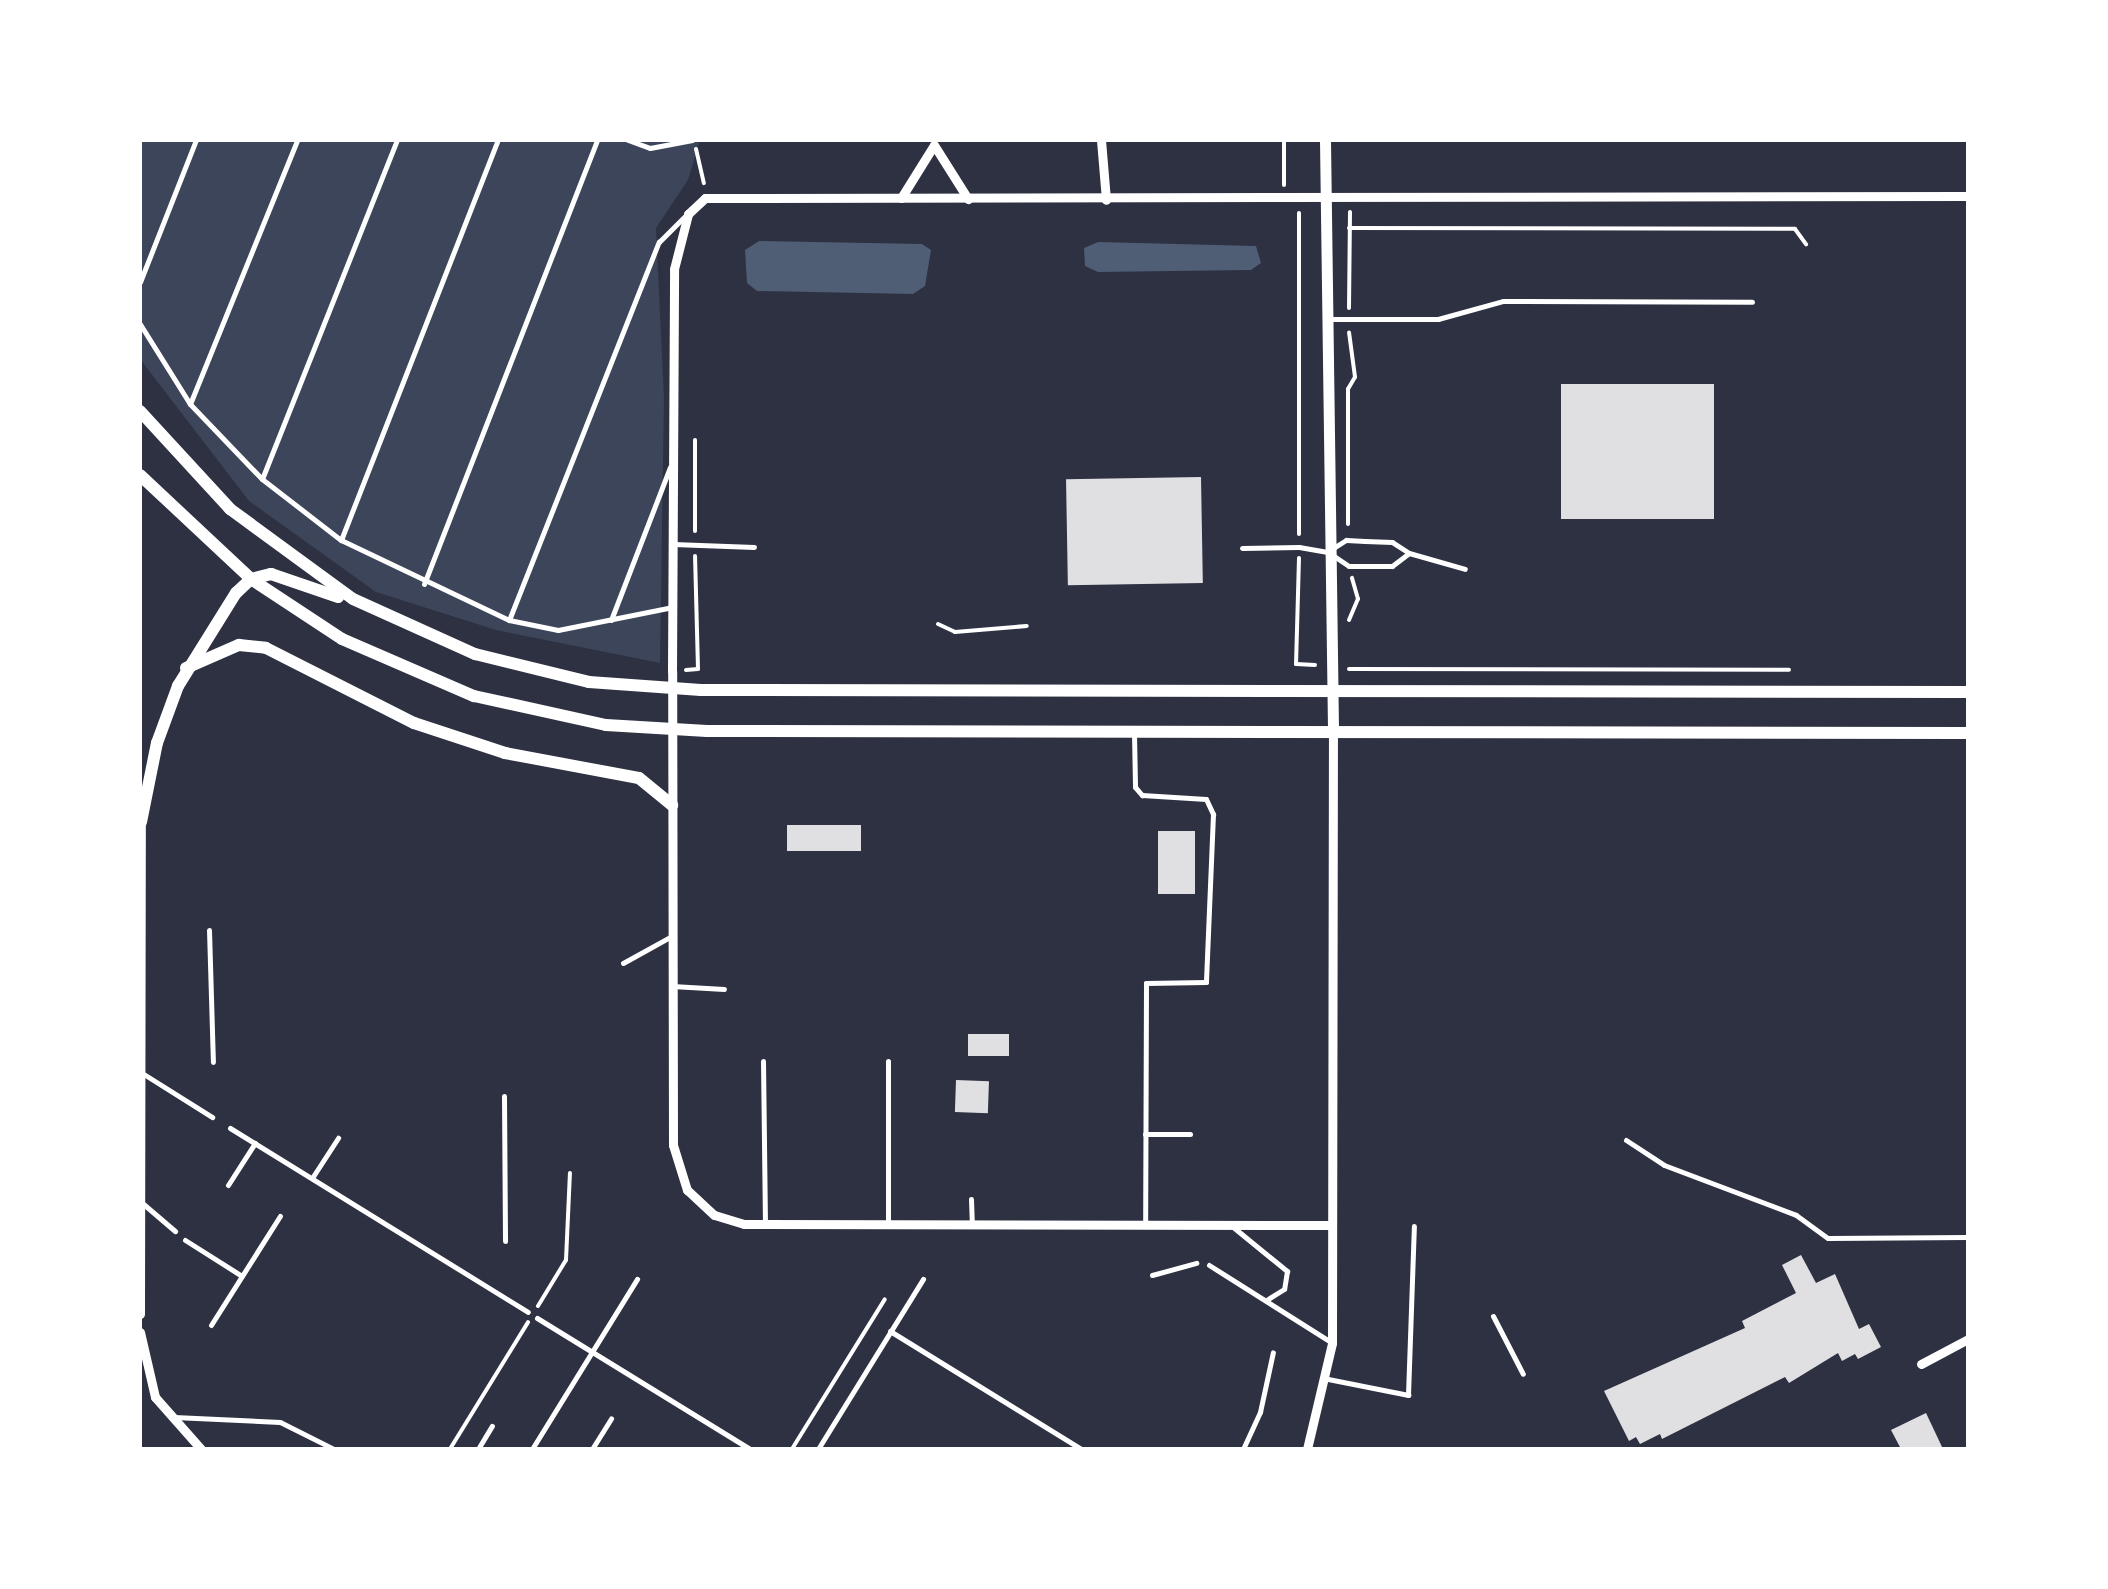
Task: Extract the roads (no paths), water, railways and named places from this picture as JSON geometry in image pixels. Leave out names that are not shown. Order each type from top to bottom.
[{"type":"main road","points":[[140,411],[252,527],[382,614]]},
{"type":"main road","points":[[140,474],[251,579],[358,647],[474,696],[571,720],[672,730],[1968,733]]},
{"type":"main road","points":[[141,822],[157,743],[186,668],[214,621],[251,579],[281,575],[534,672],[672,689],[1968,692]]},
{"type":"main road","points":[[186,668],[239,645],[266,648],[414,724],[505,753],[640,778],[672,805]]},
{"type":"street","points":[[1101,140],[1106,200]]},
{"type":"street","points":[[1307,1449],[1328,1379],[1332,1343],[1333,731],[1329,690],[1325,140]]},
{"type":"street","points":[[901,198],[934,142],[968,199]]},
{"type":"street","points":[[1332,1225],[764,1224],[714,1215],[694,1199],[677,1169],[672,986],[674,269],[688,214],[705,198],[1299,202],[1324,196],[1968,196]]},
{"type":"street","points":[[140,803],[140,1314]]},
{"type":"street","points":[[140,1332],[147,1376],[168,1416],[201,1449]]},
{"type":"street","points":[[1922,1364],[1968,1339]]},
{"type":"lane","points":[[140,282],[196,140]]},
{"type":"lane","points":[[190,404],[297,140]]},
{"type":"lane","points":[[262,479],[397,140]]},
{"type":"lane","points":[[341,540],[498,140]]},
{"type":"lane","points":[[424,584],[597,140]]},
{"type":"lane","points":[[628,140],[650,148],[692,140]]},
{"type":"lane","points":[[509,620],[659,242],[688,214]]},
{"type":"lane","points":[[1325,319],[1438,319],[1503,302],[1752,302]]},
{"type":"lane","points":[[140,324],[190,404],[262,479],[341,540],[424,584],[509,620],[558,630],[672,607]]},
{"type":"lane","points":[[610,622],[675,455]]},
{"type":"lane","points":[[1328,552],[1346,540],[1392,542],[1409,553],[1465,568]]},
{"type":"lane","points":[[674,544],[754,546]]},
{"type":"lane","points":[[1242,548],[1299,547],[1328,552],[1349,566],[1392,566],[1409,553]]},
{"type":"lane","points":[[1134,730],[1135,787],[1142,795],[1206,799],[1213,814],[1206,982],[1146,983],[1145,1225]]},
{"type":"lane","points":[[209,930],[213,1062]]},
{"type":"lane","points":[[623,963],[672,936]]},
{"type":"lane","points":[[672,986],[724,989]]},
{"type":"lane","points":[[763,1061],[764,1224]]},
{"type":"lane","points":[[888,1061],[888,1224]]},
{"type":"lane","points":[[142,1074],[212,1117]]},
{"type":"lane","points":[[504,1096],[505,1242]]},
{"type":"lane","points":[[230,1128],[528,1312]]},
{"type":"lane","points":[[1145,1134],[1190,1134]]},
{"type":"lane","points":[[312,1178],[338,1138]]},
{"type":"lane","points":[[1626,1140],[1664,1166],[1796,1216],[1828,1238],[1968,1237]]},
{"type":"lane","points":[[228,1185],[255,1143]]},
{"type":"lane","points":[[971,1199],[972,1225]]},
{"type":"lane","points":[[141,1202],[175,1231]]},
{"type":"lane","points":[[210,1325],[280,1216]]},
{"type":"lane","points":[[1230,1225],[1287,1271],[1284,1288],[1268,1298]]},
{"type":"lane","points":[[1328,1379],[1408,1394],[1414,1226]]},
{"type":"lane","points":[[186,1240],[242,1276]]},
{"type":"lane","points":[[1152,1274],[1196,1262]]},
{"type":"lane","points":[[1209,1266],[1268,1298],[1332,1343]]},
{"type":"lane","points":[[532,1449],[636,1279]]},
{"type":"lane","points":[[818,1449],[922,1279]]},
{"type":"lane","points":[[1493,1316],[1523,1374]]},
{"type":"lane","points":[[537,1318],[750,1449]]},
{"type":"lane","points":[[890,1332],[1081,1449]]},
{"type":"lane","points":[[1243,1449],[1260,1412],[1273,1352]]},
{"type":"lane","points":[[168,1416],[280,1422],[334,1449]]},
{"type":"lane","points":[[592,1449],[611,1419]]},
{"type":"lane","points":[[478,1449],[492,1426]]}]
